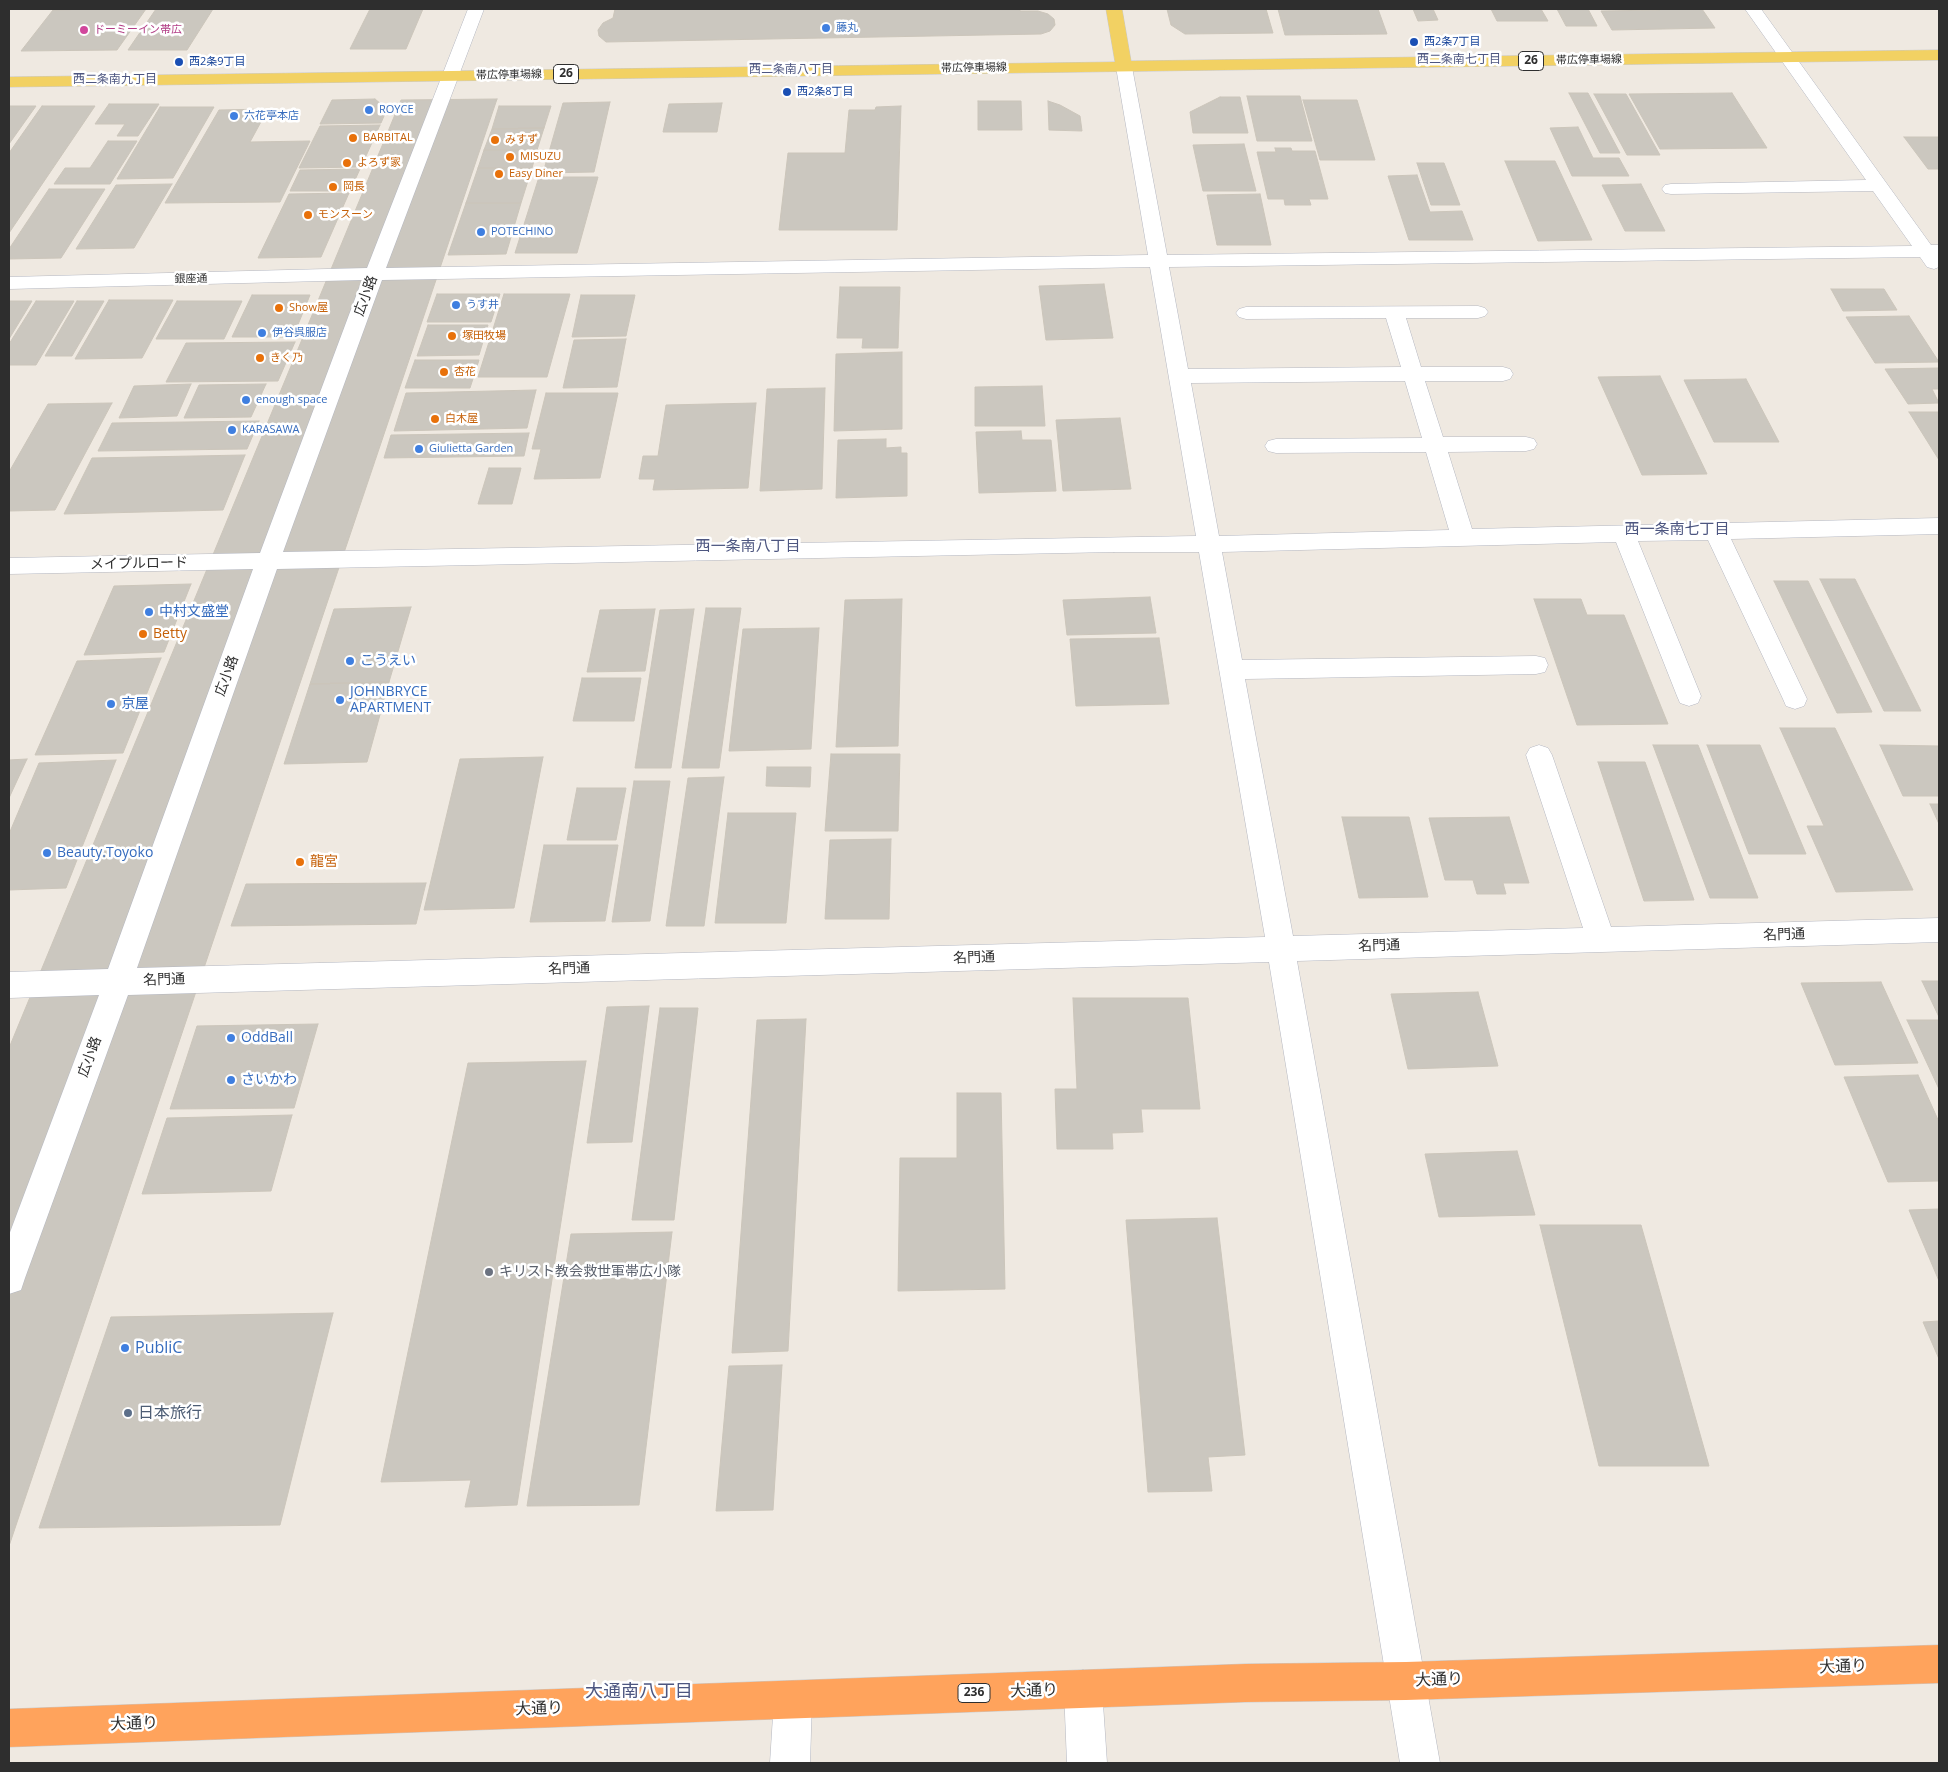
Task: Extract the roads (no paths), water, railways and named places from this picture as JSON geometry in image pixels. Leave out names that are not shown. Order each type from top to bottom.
[{"type":"highway","name":"大通り","points":[[9,1728],[1245,1682],[1406,1681],[1939,1664]]},
{"type":"main road","points":[[1114,9],[1124,67]]},
{"type":"main road","name":"帯広停車場線","points":[[9,82],[1939,55]]},
{"type":"street","name":"広小路","points":[[9,1278],[118,982],[268,562],[374,274],[476,9]]},
{"type":"street","points":[[1753,9],[1878,185],[1932,251],[1939,270]]},
{"type":"street","points":[[1124,67],[1281,949],[1420,1763]]},
{"type":"street","points":[[1671,189],[1878,185]]},
{"type":"street","name":"銀座通","points":[[9,283],[374,274],[1932,251]]},
{"type":"street","points":[[1394,312],[1463,538]]},
{"type":"street","points":[[1246,313],[1478,312]]},
{"type":"street","points":[[1180,376],[1503,374]]},
{"type":"street","points":[[1276,446],[1526,444]]},
{"type":"street","name":"メイプルロード","points":[[9,566],[1210,544],[1939,526]]},
{"type":"street","points":[[1716,532],[1795,699]]},
{"type":"street","points":[[1624,534],[1690,696]]},
{"type":"street","points":[[1231,670],[1536,665]]},
{"type":"street","points":[[1539,755],[1601,940]]},
{"type":"street","name":"名門通","points":[[9,985],[1939,930]]},
{"type":"street","points":[[1083,1689],[1087,1763]]},
{"type":"street","points":[[790,1763],[793,1700]]},
{"type":"place","name":"藤丸","points":[[826,28]]},
{"type":"place","name":"ドーミーイン帯広","points":[[84,30]]},
{"type":"place","name":"西2条7丁目","points":[[1414,42]]},
{"type":"place","name":"西2条9丁目","points":[[179,62]]},
{"type":"place","name":"西2条8丁目","points":[[787,92]]},
{"type":"place","name":"ROYCE","points":[[369,110]]},
{"type":"place","name":"六花亭本店","points":[[234,116]]},
{"type":"place","name":"BARBITAL","points":[[353,138]]},
{"type":"place","name":"みすず","points":[[495,140]]},
{"type":"place","name":"MISUZU","points":[[510,157]]},
{"type":"place","name":"よろず家","points":[[347,163]]},
{"type":"place","name":"Easy Diner","points":[[499,174]]},
{"type":"place","name":"岡長","points":[[333,187]]},
{"type":"place","name":"モンスーン","points":[[308,215]]},
{"type":"place","name":"POTECHINO","points":[[481,232]]},
{"type":"place","name":"うす井","points":[[456,305]]},
{"type":"place","name":"Show屋","points":[[279,308]]},
{"type":"place","name":"伊谷呉服店","points":[[262,333]]},
{"type":"place","name":"塚田牧場","points":[[452,336]]},
{"type":"place","name":"きく乃","points":[[260,358]]},
{"type":"place","name":"杏花","points":[[444,372]]},
{"type":"place","name":"enough space","points":[[246,400]]},
{"type":"place","name":"白木屋","points":[[435,419]]},
{"type":"place","name":"KARASAWA","points":[[232,430]]},
{"type":"place","name":"Giulietta Garden","points":[[419,449]]},
{"type":"place","name":"中村文盛堂","points":[[149,612]]},
{"type":"place","name":"Betty","points":[[143,634]]},
{"type":"place","name":"こうえい","points":[[350,661]]},
{"type":"place","name":"JOHNBRYCE APARTMENT","points":[[340,700]]},
{"type":"place","name":"京屋","points":[[111,704]]},
{"type":"place","name":"Beauty.Toyoko","points":[[47,853]]},
{"type":"place","name":"龍宮","points":[[300,862]]},
{"type":"place","name":"OddBall","points":[[231,1038]]},
{"type":"place","name":"さいかわ","points":[[231,1080]]},
{"type":"place","name":"キリスト教会救世軍帯広小隊","points":[[489,1272]]},
{"type":"place","name":"PubliC","points":[[125,1348]]},
{"type":"place","name":"日本旅行","points":[[128,1413]]},
{"type":"district","name":"西二条南七丁目","points":[[1459,60]]},
{"type":"district","name":"西二条南八丁目","points":[[791,70]]},
{"type":"district","name":"西二条南九丁目","points":[[115,80]]},
{"type":"district","name":"西一条南七丁目","points":[[1677,530]]},
{"type":"district","name":"西一条南八丁目","points":[[748,547]]},
{"type":"district","name":"大通南八丁目","points":[[639,1692]]}]
